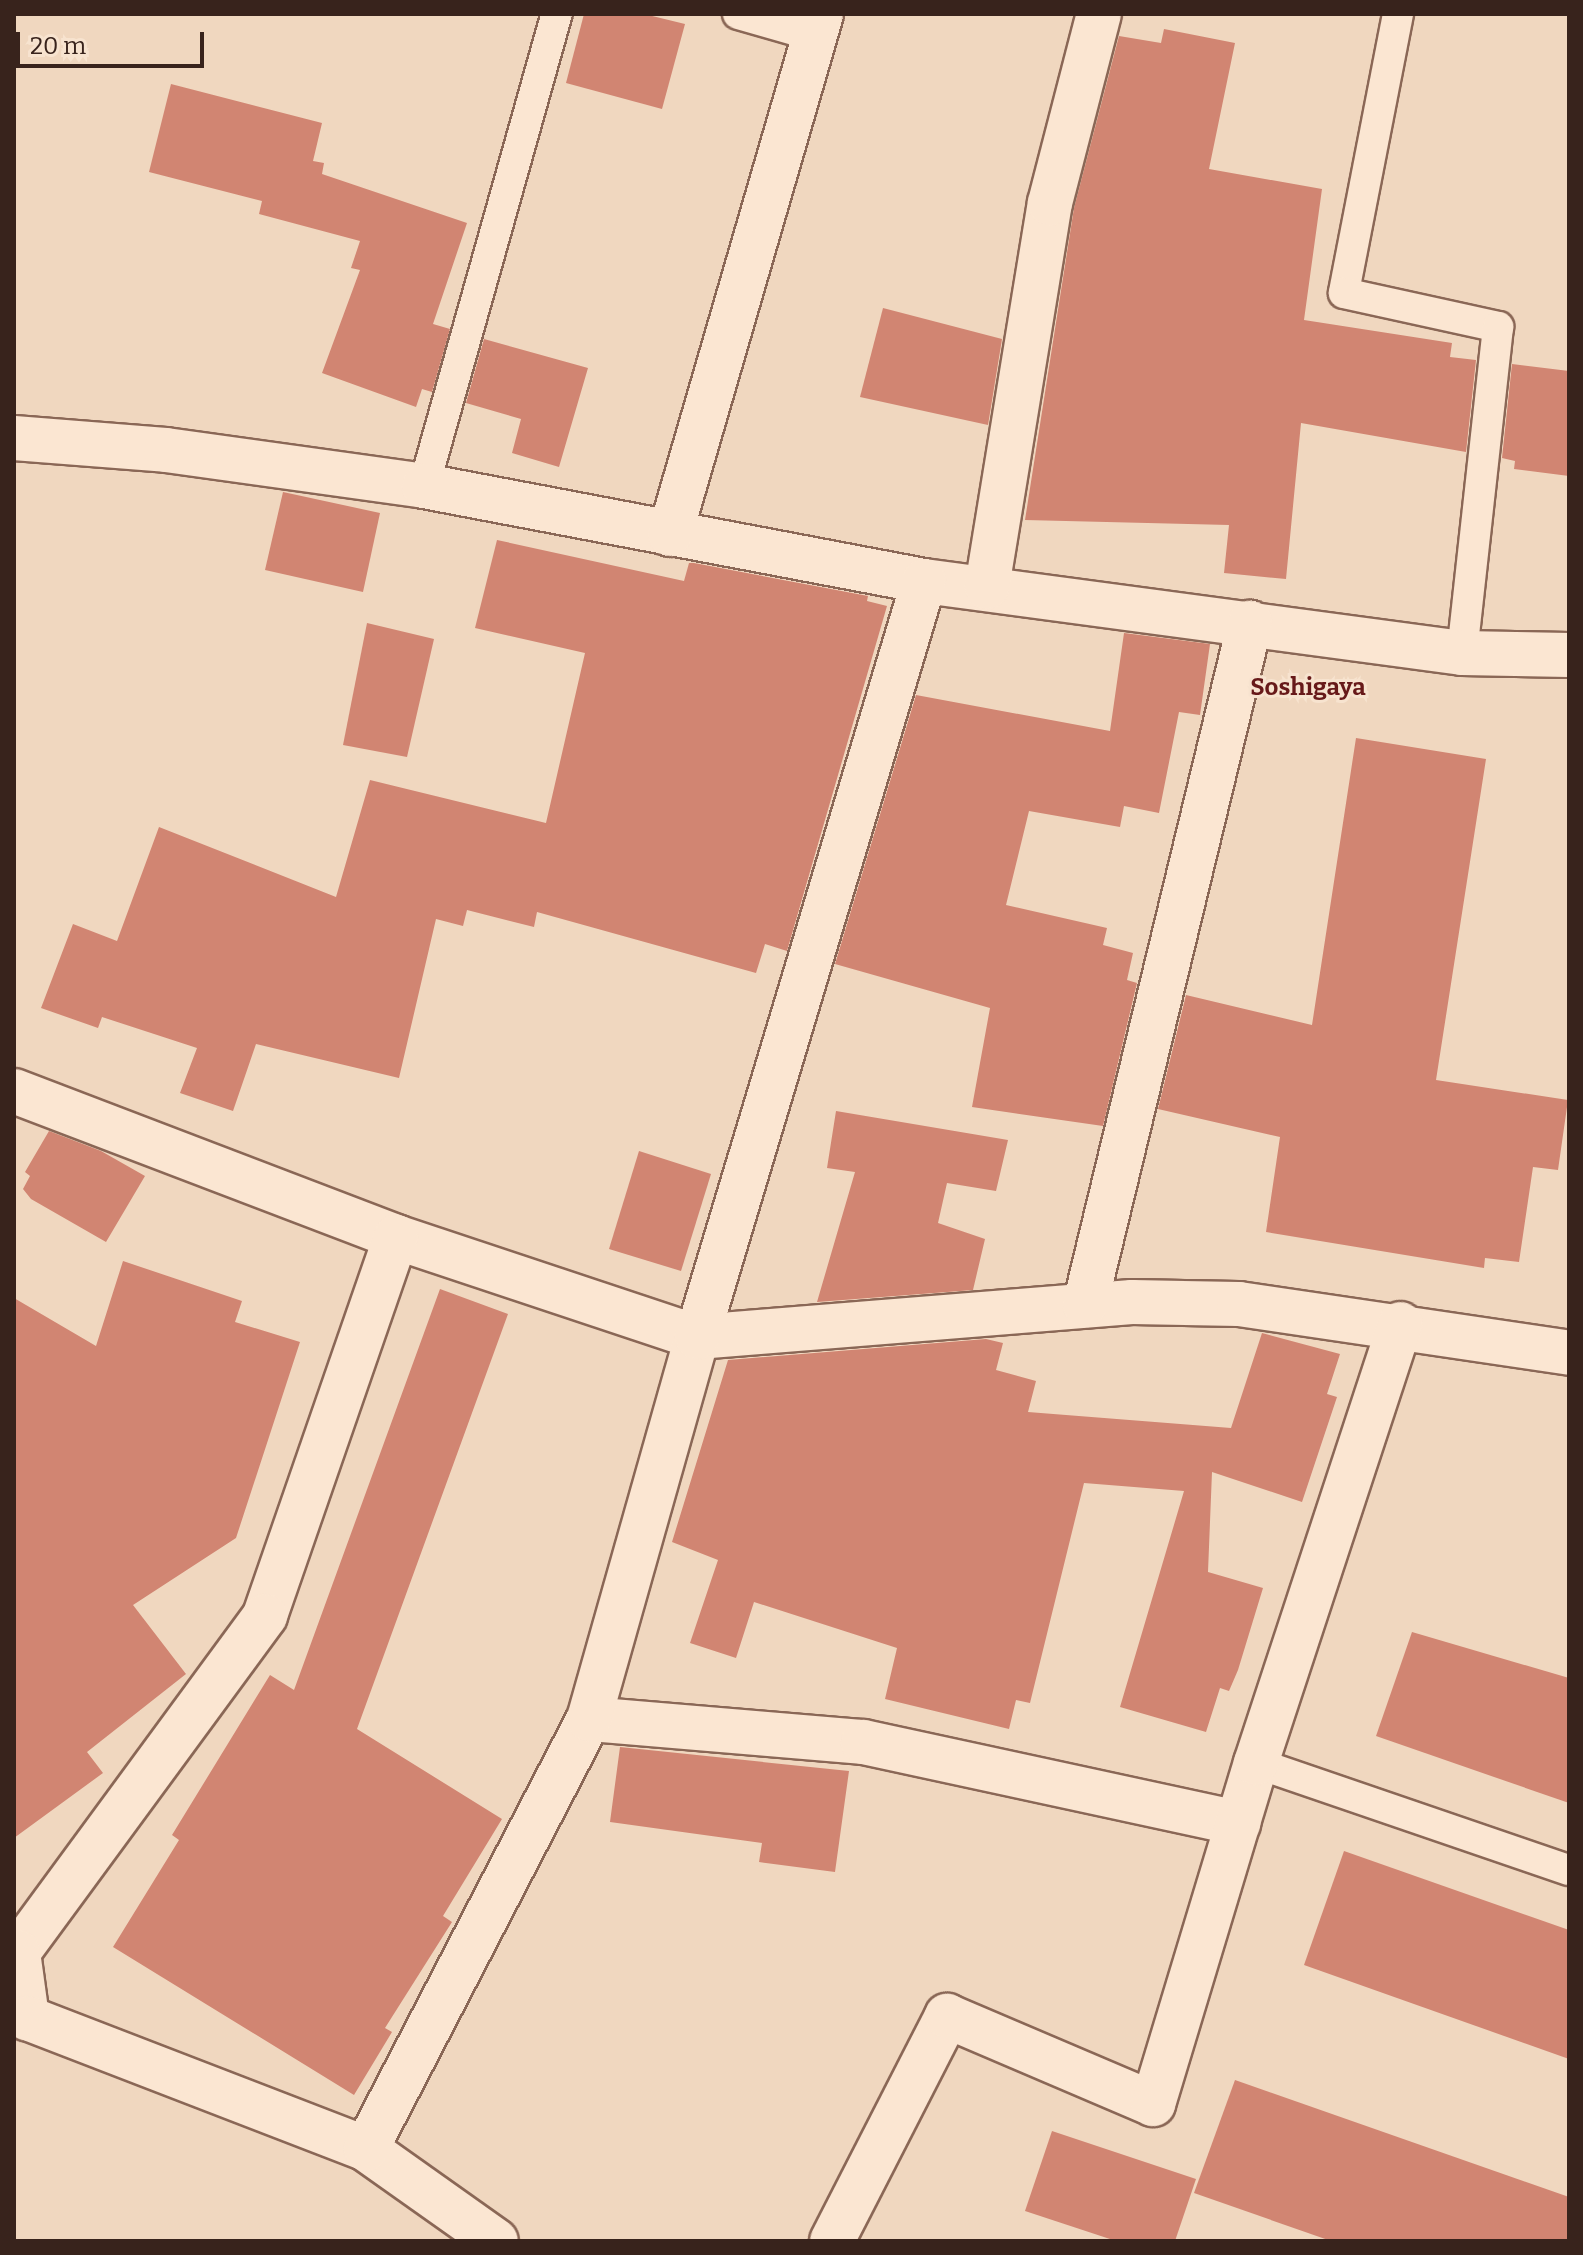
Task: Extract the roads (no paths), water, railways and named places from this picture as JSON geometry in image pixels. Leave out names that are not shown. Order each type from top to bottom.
[{"type":"street","points":[[987,587],[1050,203],[1099,14]]},
{"type":"street","points":[[670,534],[818,25]]},
{"type":"street","points":[[14,438],[166,450],[424,486],[924,581],[987,587],[1462,653],[1569,655]]},
{"type":"street","points":[[366,2149],[589,1719],[697,1337],[924,581]]},
{"type":"street","points":[[1085,1305],[1250,623]]},
{"type":"street","points":[[14,1091],[396,1237],[697,1337],[1085,1305],[1239,1304],[1400,1324],[1569,1353]]},
{"type":"street","points":[[396,1237],[265,1616],[18,1952],[27,2018],[366,2149],[496,2241]]},
{"type":"street","points":[[832,2241],[947,2016],[1153,2104],[1256,1763],[1400,1324]]},
{"type":"street","points":[[589,1719],[863,1742],[1238,1823]]},
{"type":"lane","points":[[424,486],[557,14]]},
{"type":"lane","points":[[738,14],[818,25]]},
{"type":"lane","points":[[1398,14],[1344,293],[1498,327],[1462,653]]},
{"type":"lane","points":[[1256,1763],[1569,1870]]},
{"type":"district","name":"Soshigaya","points":[[1308,688]]}]
